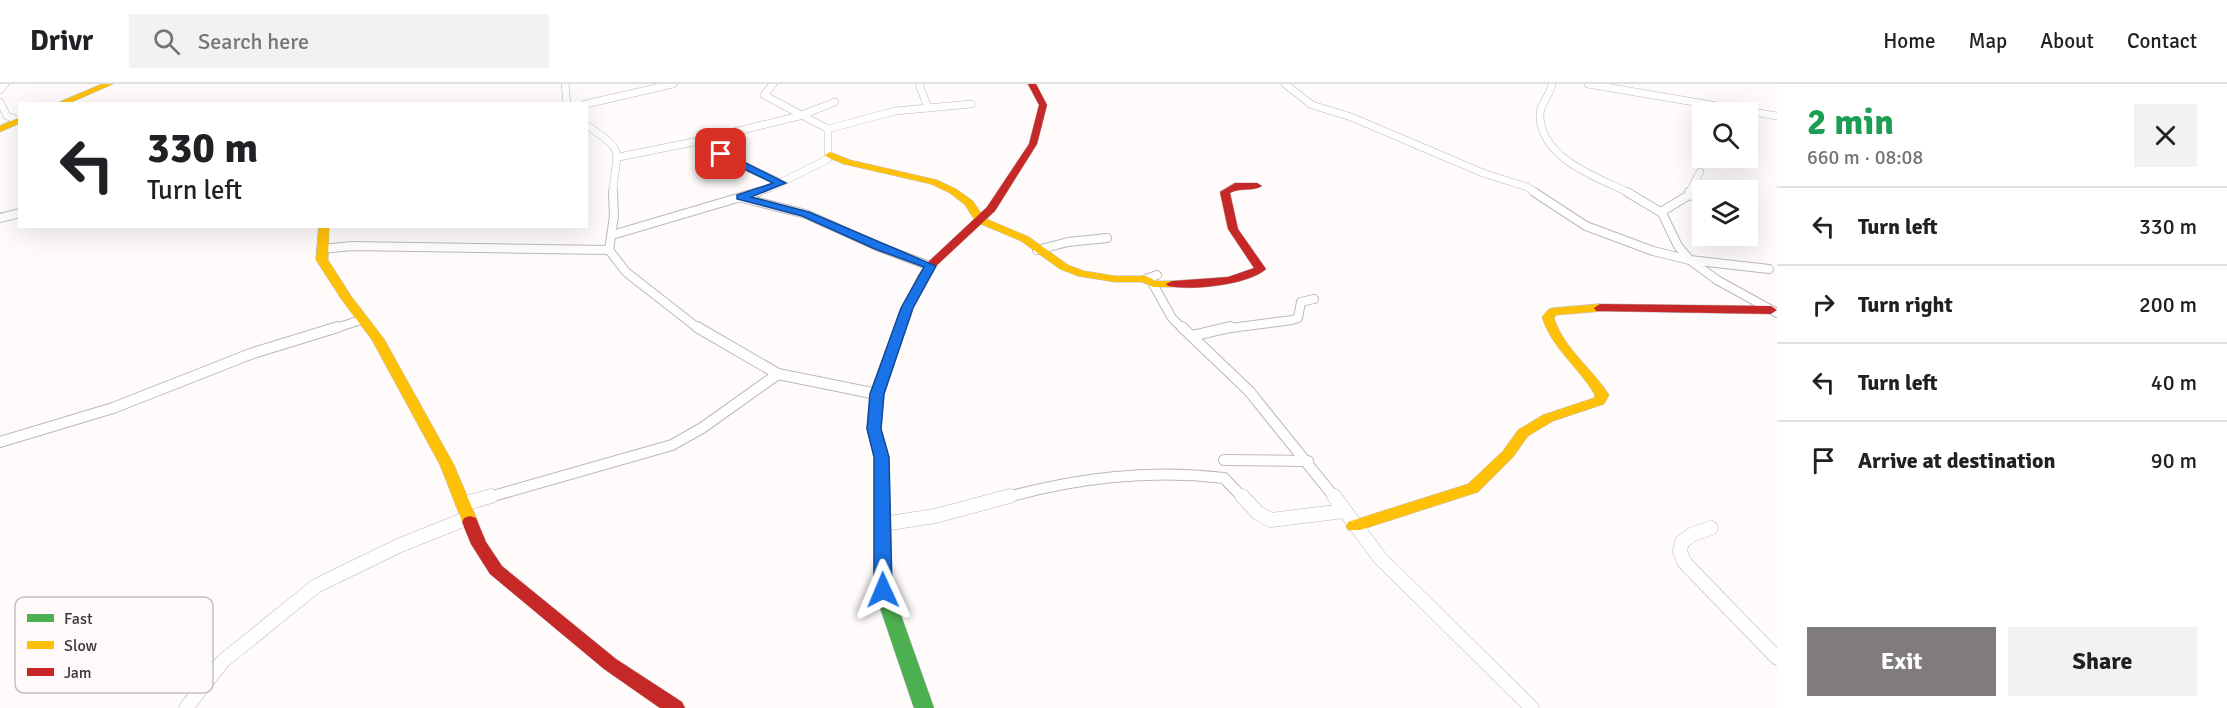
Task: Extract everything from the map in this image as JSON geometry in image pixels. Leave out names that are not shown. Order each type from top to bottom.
[{"type":"street","points":[[0,90],[5,84]]},
{"type":"street","points":[[65,102],[109,84]]},
{"type":"street","points":[[566,84],[567,102]]},
{"type":"street","points":[[588,104],[673,84]]},
{"type":"street","points":[[773,84],[764,95],[799,116],[828,129],[895,111],[971,104]]},
{"type":"street","points":[[919,84],[928,108]]},
{"type":"street","points":[[924,708],[883,590],[882,457],[874,429],[877,394],[907,308],[930,266],[980,220],[998,199],[1033,144],[1043,105],[1039,93],[1032,84]]},
{"type":"street","points":[[1285,84],[1312,105],[1351,117],[1483,173],[1527,188],[1586,226],[1653,252],[1690,260],[1769,269]]},
{"type":"street","points":[[1552,84],[1550,96],[1540,109],[1540,117],[1548,140],[1559,154],[1607,184],[1661,212],[1671,228],[1676,244],[1690,260],[1717,280],[1774,311]]},
{"type":"street","points":[[1588,84],[1777,116]]},
{"type":"street","points":[[0,102],[7,116],[17,119]]},
{"type":"street","points":[[620,157],[799,116],[835,102]]},
{"type":"street","points":[[0,121],[17,119]]},
{"type":"street","points":[[0,129],[17,119]]},
{"type":"street","points":[[588,126],[614,143],[620,157],[613,190],[612,236],[609,250],[626,272],[662,302],[712,338],[778,374],[877,394]]},
{"type":"street","points":[[612,236],[781,183],[821,164],[830,155],[828,129]]},
{"type":"street","points":[[705,139],[711,140],[729,159],[781,183]]},
{"type":"street","points":[[830,155],[849,163],[928,180],[975,209],[980,220],[1025,239],[1037,250],[1064,267],[1082,274],[1115,279],[1224,279],[1249,275],[1260,269],[1233,229],[1225,192],[1235,186],[1257,186]]},
{"type":"street","points":[[1689,195],[1689,189],[1700,172]]},
{"type":"street","points":[[1661,212],[1689,195],[1692,196]]},
{"type":"street","points":[[740,197],[806,214],[879,247],[930,266]]},
{"type":"street","points":[[0,218],[18,214]]},
{"type":"street","points":[[324,228],[322,260],[361,320],[378,339],[447,465],[479,544],[496,570],[610,664],[675,708]]},
{"type":"street","points":[[1037,250],[1068,242],[1107,238]]},
{"type":"street","points":[[321,249],[352,246],[609,250]]},
{"type":"street","points":[[1152,279],[1172,318],[1249,391],[1308,461],[1354,526],[1380,558],[1532,708]]},
{"type":"street","points":[[1192,336],[1248,325],[1258,328],[1290,321],[1298,318],[1301,302],[1314,298]]},
{"type":"street","points":[[1354,526],[1473,489],[1508,454],[1523,433],[1548,418],[1599,400],[1602,395],[1599,388],[1571,358],[1552,330],[1548,317],[1553,312],[1602,308],[1774,311]]},
{"type":"street","points":[[0,442],[113,408],[253,353],[361,320]]},
{"type":"street","points":[[213,674],[223,661],[316,586],[465,511],[672,445],[702,428],[778,374]]},
{"type":"street","points":[[1224,460],[1308,461]]},
{"type":"street","points":[[883,524],[917,520],[1095,476],[1131,472],[1224,478],[1258,513],[1271,520],[1344,511]]},
{"type":"street","points":[[1711,528],[1693,534],[1682,542],[1680,551],[1684,562],[1777,658]]},
{"type":"street","points":[[186,708],[198,693]]},
{"type":"traffic: fast","points":[[924,276],[907,308],[877,394],[874,429],[882,457],[883,590],[924,708]]},
{"type":"traffic: slow","points":[[64,102],[109,84]]},
{"type":"traffic: slow","points":[[0,129],[18,120]]},
{"type":"traffic: slow","points":[[830,155],[847,162],[934,182],[953,191],[969,203],[980,220],[1025,239],[1064,267],[1082,274],[1115,279],[1146,279],[1153,284],[1172,284]]},
{"type":"traffic: slow","points":[[324,228],[322,260],[346,298],[378,339],[447,465],[470,522]]},
{"type":"traffic: slow","points":[[1354,526],[1473,488],[1508,454],[1523,433],[1548,418],[1599,401],[1602,395],[1596,385],[1564,349],[1548,317],[1553,312],[1600,308]]},
{"type":"traffic: jam","points":[[924,276],[930,266],[991,209],[1033,144],[1043,105],[1032,84]]},
{"type":"traffic: jam","points":[[1172,284],[1228,280],[1260,269],[1233,229],[1225,192],[1235,186],[1257,186]]},
{"type":"traffic: jam","points":[[1600,308],[1771,310]]},
{"type":"traffic: jam","points":[[470,522],[479,544],[496,570],[610,664],[675,708]]},
{"type":"route","points":[[721,154],[781,183],[740,197],[806,214],[879,247],[930,266],[907,308],[891,360],[877,394],[874,429],[882,457],[884,491],[883,590]]}]
